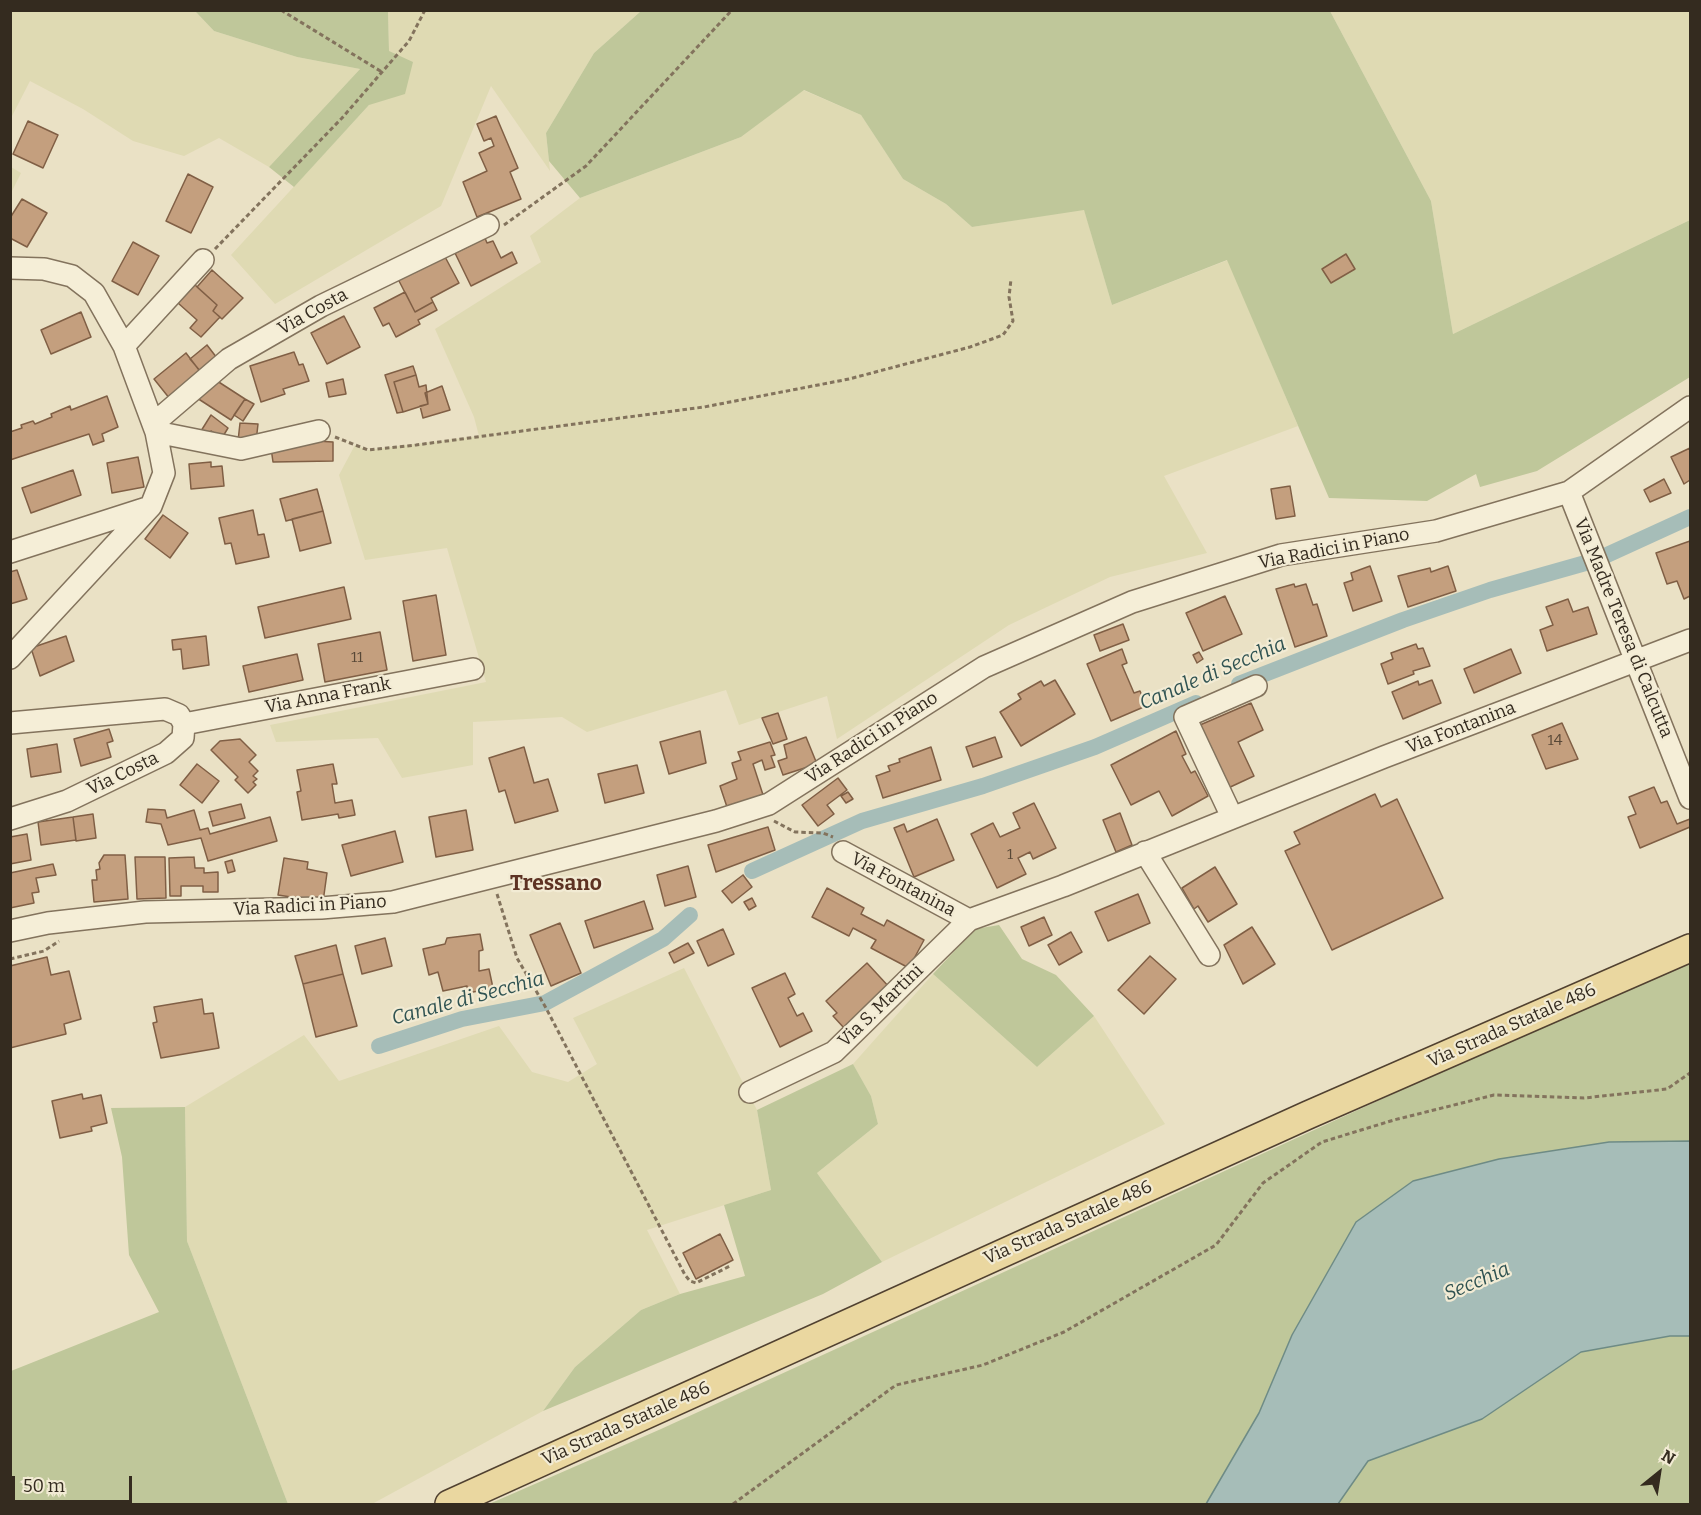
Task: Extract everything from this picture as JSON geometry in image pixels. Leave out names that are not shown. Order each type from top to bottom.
[{"type":"main road","name":"Via Strada Statale 486","points":[[449,1504],[1308,1115],[1690,948]]},
{"type":"street","name":"Via Costa","points":[[154,428],[229,359],[321,306],[488,225]]},
{"type":"street","points":[[118,338],[203,260]]},
{"type":"street","points":[[10,268],[44,269],[72,276],[94,292],[118,338],[154,428],[164,474],[151,506],[10,658]]},
{"type":"street","name":"Via Radici in Piano","points":[[10,931],[48,923],[144,912],[321,908],[393,903],[704,824],[769,804],[984,666],[1132,602],[1281,555],[1436,531],[1569,492],[1690,407]]},
{"type":"street","points":[[154,428],[241,449],[319,431]]},
{"type":"street","name":"Via Madre Teresa di Calcutta","points":[[1569,492],[1690,798]]},
{"type":"street","points":[[10,552],[151,506]]},
{"type":"street","name":"Via Fontanina","points":[[841,845],[969,920],[1063,886],[1232,817],[1690,640]]},
{"type":"street","name":"Via Anna Frank","points":[[184,724],[473,669]]},
{"type":"street","points":[[1232,817],[1185,717],[1256,686]]},
{"type":"street","points":[[10,723],[165,709],[179,715],[184,724]]},
{"type":"street","name":"Via Costa","points":[[10,819],[67,801],[166,753],[183,738],[184,724]]},
{"type":"street","points":[[1145,852],[1209,955]]},
{"type":"street","name":"Via S. Martini","points":[[750,1092],[834,1052],[969,920]]},
{"type":"path","points":[[281,10],[382,72]]},
{"type":"path","points":[[203,260],[308,155],[409,41],[426,10]]},
{"type":"path","points":[[488,225],[503,226],[586,166],[732,10]]},
{"type":"path","points":[[319,431],[368,450],[704,407],[849,379],[970,347],[1003,335],[1013,321],[1009,297],[1011,279]]},
{"type":"path","points":[[823,833],[841,845]]},
{"type":"path","points":[[491,879],[517,958],[546,1008],[685,1275],[690,1281],[696,1283],[730,1266]]},
{"type":"path","points":[[733,1504],[896,1385],[983,1365],[1064,1332],[1150,1285],[1216,1245],[1263,1183],[1322,1142],[1394,1120],[1494,1095],[1584,1098],[1667,1089],[1690,1073]]},
{"type":"shaded area","points":[[11,11],[195,11],[214,31],[297,57],[360,69],[269,167],[219,138],[184,156],[133,141],[83,109],[30,81],[11,118]]},
{"type":"shaded area","points":[[388,11],[641,11],[594,53],[546,133],[550,171],[491,86],[441,206],[275,304],[231,255],[369,105],[389,51]]},
{"type":"shaded area","points":[[1330,11],[1690,11],[1690,220],[1453,334],[1431,201]]},
{"type":"shaded area","points":[[803,90],[861,115],[903,179],[946,204],[972,227],[1084,209],[1112,305],[1228,260],[1298,426],[1164,476],[1207,553],[1110,577],[1009,625],[837,739],[827,696],[739,725],[726,690],[587,732],[562,717],[473,722],[473,765],[402,778],[378,738],[276,742],[270,725],[486,682],[447,548],[365,560],[339,475],[355,445],[368,450],[479,436],[474,417],[435,329],[541,262],[530,236],[580,198],[741,137]]},
{"type":"shaded area","points":[[11,167],[21,173],[11,193]]},
{"type":"shaded area","points":[[684,968],[757,1110],[771,1190],[647,1230],[680,1294],[641,1310],[575,1367],[543,1411],[372,1504],[288,1504],[187,1241],[185,1107],[304,1035],[339,1081],[499,1026],[532,1072],[568,1082],[597,1064],[573,1018]]},
{"type":"shaded area","points":[[933,974],[1037,1067],[1094,1016],[1165,1124],[882,1262],[817,1173],[878,1124],[871,1096],[853,1064]]},
{"type":"green space","points":[[195,11],[388,11],[389,51],[413,62],[405,94],[369,105],[294,187],[269,167],[360,69],[297,57],[214,31]]},
{"type":"green space","points":[[641,11],[1330,11],[1431,201],[1453,334],[1690,220],[1690,377],[1537,471],[1480,487],[1476,474],[1427,501],[1329,498],[1227,260],[1112,305],[1084,210],[972,227],[946,204],[903,179],[861,115],[804,90],[741,137],[580,198],[549,161],[546,133],[594,53]]},
{"type":"green space","points":[[999,925],[1022,959],[1056,975],[1094,1016],[1037,1067],[933,974],[975,929]]},
{"type":"green space","points":[[1690,961],[1690,1141],[1609,1142],[1499,1159],[1413,1181],[1356,1222],[1292,1335],[1259,1413],[1206,1504],[489,1504],[661,1429],[1609,995]]},
{"type":"green space","points":[[853,1064],[871,1096],[878,1124],[817,1173],[882,1262],[823,1294],[543,1411],[575,1367],[641,1310],[680,1294],[745,1276],[724,1205],[771,1190],[757,1110]]},
{"type":"green space","points":[[185,1107],[187,1241],[288,1504],[11,1504],[11,1371],[159,1312],[129,1255],[122,1157],[111,1108]]},
{"type":"green space","points":[[1670,1336],[1690,1336],[1690,1504],[1338,1504],[1368,1461],[1482,1419],[1581,1352]]},
{"type":"water","name":"Secchia","points":[[1690,1141],[1690,1336],[1670,1336],[1581,1352],[1482,1419],[1368,1461],[1338,1504],[1206,1504],[1259,1413],[1292,1335],[1356,1222],[1413,1181],[1499,1159],[1609,1142]]},
{"type":"building","points":[[496,116],[518,168],[510,172],[521,199],[477,217],[463,182],[487,171],[479,153],[494,146],[491,138],[484,141],[477,124]]},
{"type":"building","points":[[28,121],[58,135],[43,168],[13,154]]},
{"type":"building","points":[[188,174],[213,187],[191,233],[166,221]]},
{"type":"building","points":[[22,199],[47,213],[27,247],[10,238],[10,218]]},
{"type":"building","points":[[485,238],[487,243],[493,241],[501,258],[512,252],[517,263],[471,286],[455,253]]},
{"type":"building","points":[[133,242],[159,256],[138,295],[112,281]]},
{"type":"building","points":[[1346,254],[1355,269],[1331,283],[1322,269]]},
{"type":"building","points":[[444,255],[459,283],[431,298],[433,302],[415,312],[398,279]]},
{"type":"building","points":[[212,270],[243,298],[222,319],[213,311],[217,305],[197,287]]},
{"type":"building","points":[[194,284],[217,305],[213,311],[220,317],[201,337],[190,328],[197,320],[178,303]]},
{"type":"building","points":[[405,292],[415,312],[433,302],[437,310],[418,320],[420,324],[396,337],[389,323],[383,326],[374,308]]},
{"type":"building","points":[[81,312],[91,337],[51,354],[41,330]]},
{"type":"building","points":[[344,316],[360,347],[327,364],[311,333]]},
{"type":"building","points":[[207,345],[217,358],[201,372],[190,359]]},
{"type":"building","points":[[294,352],[299,365],[303,364],[309,381],[283,389],[285,394],[261,402],[250,366]]},
{"type":"building","points":[[186,353],[202,374],[170,399],[154,379]]},
{"type":"building","points":[[413,366],[416,375],[394,382],[403,412],[397,413],[385,375]]},
{"type":"building","points":[[416,375],[419,387],[426,385],[428,404],[403,412],[394,382]]},
{"type":"building","points":[[211,377],[245,399],[231,420],[197,398]]},
{"type":"building","points":[[343,379],[346,394],[329,397],[326,383]]},
{"type":"building","points":[[442,386],[450,410],[423,418],[420,406],[428,404],[425,393]]},
{"type":"building","points":[[107,396],[118,427],[102,434],[104,441],[93,445],[89,434],[10,460],[10,432],[22,428],[21,425],[33,421],[35,424],[52,417],[51,414],[70,406],[71,410]]},
{"type":"building","points":[[245,399],[254,404],[243,421],[234,415]]},
{"type":"building","points":[[211,415],[228,428],[222,438],[211,431],[209,435],[201,431]]},
{"type":"building","points":[[240,423],[258,424],[256,442],[238,441]]},
{"type":"building","points":[[298,440],[333,442],[333,461],[273,462],[271,448]]},
{"type":"building","points":[[1690,448],[1690,480],[1684,484],[1671,457]]},
{"type":"building","points":[[138,457],[144,487],[112,493],[107,463]]},
{"type":"building","points":[[211,462],[211,467],[222,466],[224,486],[191,489],[189,464]]},
{"type":"building","points":[[73,470],[81,495],[31,513],[22,488]]},
{"type":"building","points":[[1664,479],[1671,493],[1650,502],[1644,490]]},
{"type":"building","points":[[1290,486],[1295,516],[1276,519],[1271,489]]},
{"type":"building","points":[[317,489],[323,511],[286,521],[280,499]]},
{"type":"building","points":[[253,510],[258,535],[264,534],[269,557],[236,564],[231,543],[225,544],[219,518]]},
{"type":"building","points":[[323,511],[331,543],[300,551],[292,519]]},
{"type":"building","points":[[163,515],[188,533],[170,558],[145,539]]},
{"type":"building","points":[[1690,541],[1690,596],[1684,599],[1677,581],[1667,584],[1656,553]]},
{"type":"building","points":[[1370,566],[1382,601],[1353,611],[1344,583],[1353,580],[1351,573]]},
{"type":"building","points":[[1448,566],[1456,591],[1408,607],[1398,576],[1430,568],[1431,572]]},
{"type":"building","points":[[17,570],[27,599],[10,604],[10,572]]},
{"type":"building","points":[[1294,584],[1295,587],[1306,584],[1313,605],[1317,604],[1327,636],[1295,647],[1276,589]]},
{"type":"building","points":[[344,587],[351,619],[265,638],[258,607]]},
{"type":"building","points":[[436,595],[446,655],[413,661],[403,601]]},
{"type":"building","points":[[1225,596],[1242,634],[1203,651],[1186,613]]},
{"type":"building","points":[[1568,599],[1573,612],[1588,607],[1597,634],[1547,651],[1540,630],[1553,625],[1546,607]]},
{"type":"building","points":[[1123,624],[1129,640],[1100,651],[1094,635]]},
{"type":"building","points":[[380,632],[387,670],[325,682],[318,644]]},
{"type":"building","points":[[66,636],[74,661],[40,676],[31,648]]},
{"type":"building","points":[[206,636],[209,665],[183,669],[181,649],[173,650],[172,640]]},
{"type":"building","points":[[1416,644],[1418,649],[1423,648],[1430,666],[1413,671],[1414,674],[1388,684],[1381,664],[1393,659],[1391,653]]},
{"type":"building","points":[[1122,649],[1127,663],[1122,665],[1134,693],[1140,691],[1146,706],[1111,721],[1087,664]]},
{"type":"building","points":[[1511,649],[1521,673],[1474,693],[1464,669]]},
{"type":"building","points":[[1199,652],[1203,659],[1197,663],[1193,655]]},
{"type":"building","points":[[297,654],[303,680],[249,692],[243,666]]},
{"type":"building","points":[[1055,680],[1075,714],[1021,746],[1000,712],[1021,699],[1018,694],[1041,681],[1044,686]]},
{"type":"building","points":[[1432,680],[1441,703],[1403,719],[1392,692],[1418,681],[1419,685]]},
{"type":"building","points":[[1251,703],[1263,730],[1238,742],[1254,776],[1226,789],[1200,725]]},
{"type":"building","points":[[778,713],[787,739],[773,744],[762,718]]},
{"type":"building","points":[[1562,723],[1578,759],[1546,769],[1532,735]]},
{"type":"building","points":[[109,729],[113,741],[107,743],[111,757],[81,766],[74,739]]},
{"type":"building","points":[[700,731],[706,763],[669,774],[660,742]]},
{"type":"building","points":[[1176,731],[1186,754],[1182,756],[1191,773],[1195,771],[1208,796],[1172,816],[1159,791],[1131,805],[1111,765]]},
{"type":"building","points":[[806,737],[817,764],[783,775],[778,761],[787,758],[784,745]]},
{"type":"building","points":[[995,737],[1002,757],[973,767],[966,747]]},
{"type":"building","points":[[240,739],[256,755],[249,762],[258,771],[253,776],[257,779],[253,782],[256,785],[248,793],[235,780],[238,777],[211,750],[220,741]]},
{"type":"building","points":[[770,742],[775,755],[771,756],[775,767],[765,770],[762,760],[753,764],[765,801],[729,813],[720,786],[737,779],[732,763],[741,760],[738,752]]},
{"type":"building","points":[[57,744],[61,772],[31,777],[27,749]]},
{"type":"building","points":[[524,747],[534,783],[548,779],[558,811],[515,823],[505,790],[499,792],[489,758]]},
{"type":"building","points":[[931,747],[941,780],[883,798],[876,776],[890,771],[888,766],[900,762],[899,759]]},
{"type":"building","points":[[197,764],[219,781],[202,803],[180,785]]},
{"type":"building","points":[[333,764],[337,784],[332,784],[335,803],[352,800],[355,815],[339,818],[338,814],[302,820],[297,792],[301,791],[297,770]]},
{"type":"building","points":[[637,765],[644,793],[605,803],[598,774]]},
{"type":"building","points":[[838,778],[847,790],[827,805],[834,814],[818,826],[802,805]]},
{"type":"building","points":[[1654,787],[1661,803],[1667,801],[1677,824],[1690,819],[1690,827],[1640,848],[1628,817],[1636,814],[1629,797]]},
{"type":"building","points":[[848,792],[853,799],[846,803],[841,796]]},
{"type":"building","points":[[1375,794],[1381,807],[1397,799],[1443,898],[1332,950],[1285,851],[1300,844],[1294,832]]},
{"type":"building","points":[[1034,803],[1056,848],[1033,859],[1030,852],[1018,858],[1026,874],[997,888],[971,834],[993,823],[1000,837],[1020,828],[1013,813]]},
{"type":"building","points":[[241,804],[245,818],[213,826],[209,812]]},
{"type":"building","points":[[148,809],[165,810],[167,818],[194,810],[200,830],[208,828],[210,834],[270,817],[277,841],[208,861],[201,838],[168,845],[161,824],[146,822]]},
{"type":"building","points":[[466,810],[473,850],[436,857],[429,817]]},
{"type":"building","points":[[1120,813],[1132,845],[1116,852],[1103,820]]},
{"type":"building","points":[[93,814],[96,838],[76,841],[73,817]]},
{"type":"building","points":[[73,817],[76,840],[41,845],[38,822]]},
{"type":"building","points":[[937,819],[954,860],[914,877],[894,828],[904,824],[907,832]]},
{"type":"building","points":[[768,827],[775,850],[716,872],[708,845]]},
{"type":"building","points":[[395,831],[403,862],[351,876],[342,845]]},
{"type":"building","points":[[27,834],[31,860],[10,864],[10,837]]},
{"type":"building","points":[[104,855],[125,855],[128,899],[94,902],[92,880],[97,880],[96,870],[100,869],[99,863]]},
{"type":"building","points":[[135,857],[165,857],[166,898],[137,899]]},
{"type":"building","points":[[194,857],[195,868],[204,868],[204,873],[218,872],[218,892],[203,892],[203,886],[181,886],[181,896],[170,896],[169,858]]},
{"type":"building","points":[[284,858],[308,862],[307,869],[327,873],[323,902],[278,895]]},
{"type":"building","points":[[232,860],[235,871],[228,873],[225,862]]},
{"type":"building","points":[[53,864],[56,875],[36,878],[39,892],[32,893],[34,903],[10,908],[10,873]]},
{"type":"building","points":[[688,866],[696,897],[665,906],[657,875]]},
{"type":"building","points":[[1215,867],[1237,904],[1208,922],[1198,906],[1194,909],[1182,888]]},
{"type":"building","points":[[743,875],[752,887],[732,903],[722,891]]},
{"type":"building","points":[[827,888],[864,908],[861,914],[884,926],[887,920],[924,940],[909,968],[871,948],[876,940],[853,928],[849,936],[812,917]]},
{"type":"building","points":[[1138,894],[1150,923],[1108,941],[1095,912]]},
{"type":"building","points":[[752,898],[756,906],[749,910],[744,902]]},
{"type":"building","points":[[644,901],[653,929],[594,948],[585,921]]},
{"type":"building","points":[[1044,917],[1052,935],[1029,946],[1021,927]]},
{"type":"building","points":[[560,923],[581,973],[551,986],[530,935]]},
{"type":"building","points":[[1252,927],[1275,964],[1243,984],[1224,945]]},
{"type":"building","points":[[723,929],[734,954],[708,966],[697,941]]},
{"type":"building","points":[[1071,932],[1082,952],[1059,965],[1048,945]]},
{"type":"building","points":[[480,934],[483,950],[479,951],[479,971],[489,969],[493,988],[468,993],[467,986],[443,991],[438,972],[429,975],[423,949],[445,944],[447,938]]},
{"type":"building","points":[[385,938],[392,966],[362,974],[355,946]]},
{"type":"building","points":[[688,943],[694,953],[674,963],[669,953]]},
{"type":"building","points":[[336,945],[343,974],[303,984],[295,956]]},
{"type":"building","points":[[1150,956],[1176,979],[1144,1014],[1118,990]]},
{"type":"building","points":[[47,957],[51,975],[69,971],[81,1019],[64,1024],[66,1034],[10,1048],[10,966]]},
{"type":"building","points":[[867,963],[890,988],[845,1029],[833,1016],[837,1013],[826,1001]]},
{"type":"building","points":[[785,973],[795,994],[788,998],[797,1016],[803,1013],[812,1031],[780,1047],[752,988]]},
{"type":"building","points":[[343,974],[357,1026],[316,1037],[303,984]]},
{"type":"building","points":[[202,999],[204,1014],[213,1013],[219,1048],[161,1058],[153,1023],[157,1022],[154,1007]]},
{"type":"building","points":[[82,1094],[83,1099],[101,1095],[107,1123],[91,1127],[92,1131],[60,1138],[52,1101]]},
{"type":"building","points":[[720,1234],[733,1260],[696,1279],[683,1253]]},
{"type":"waterway","name":"Canale di Secchia","points":[[1239,684],[1403,620],[1490,590],[1596,560],[1690,517]]},
{"type":"waterway","name":"Canale di Secchia","points":[[752,871],[862,821],[983,786],[1095,747],[1196,703]]},
{"type":"waterway","name":"Canale di Secchia","points":[[379,1046],[462,1019],[545,1003],[663,939],[690,915]]},
{"type":"district","name":"Tressano","points":[[556,884]]}]
